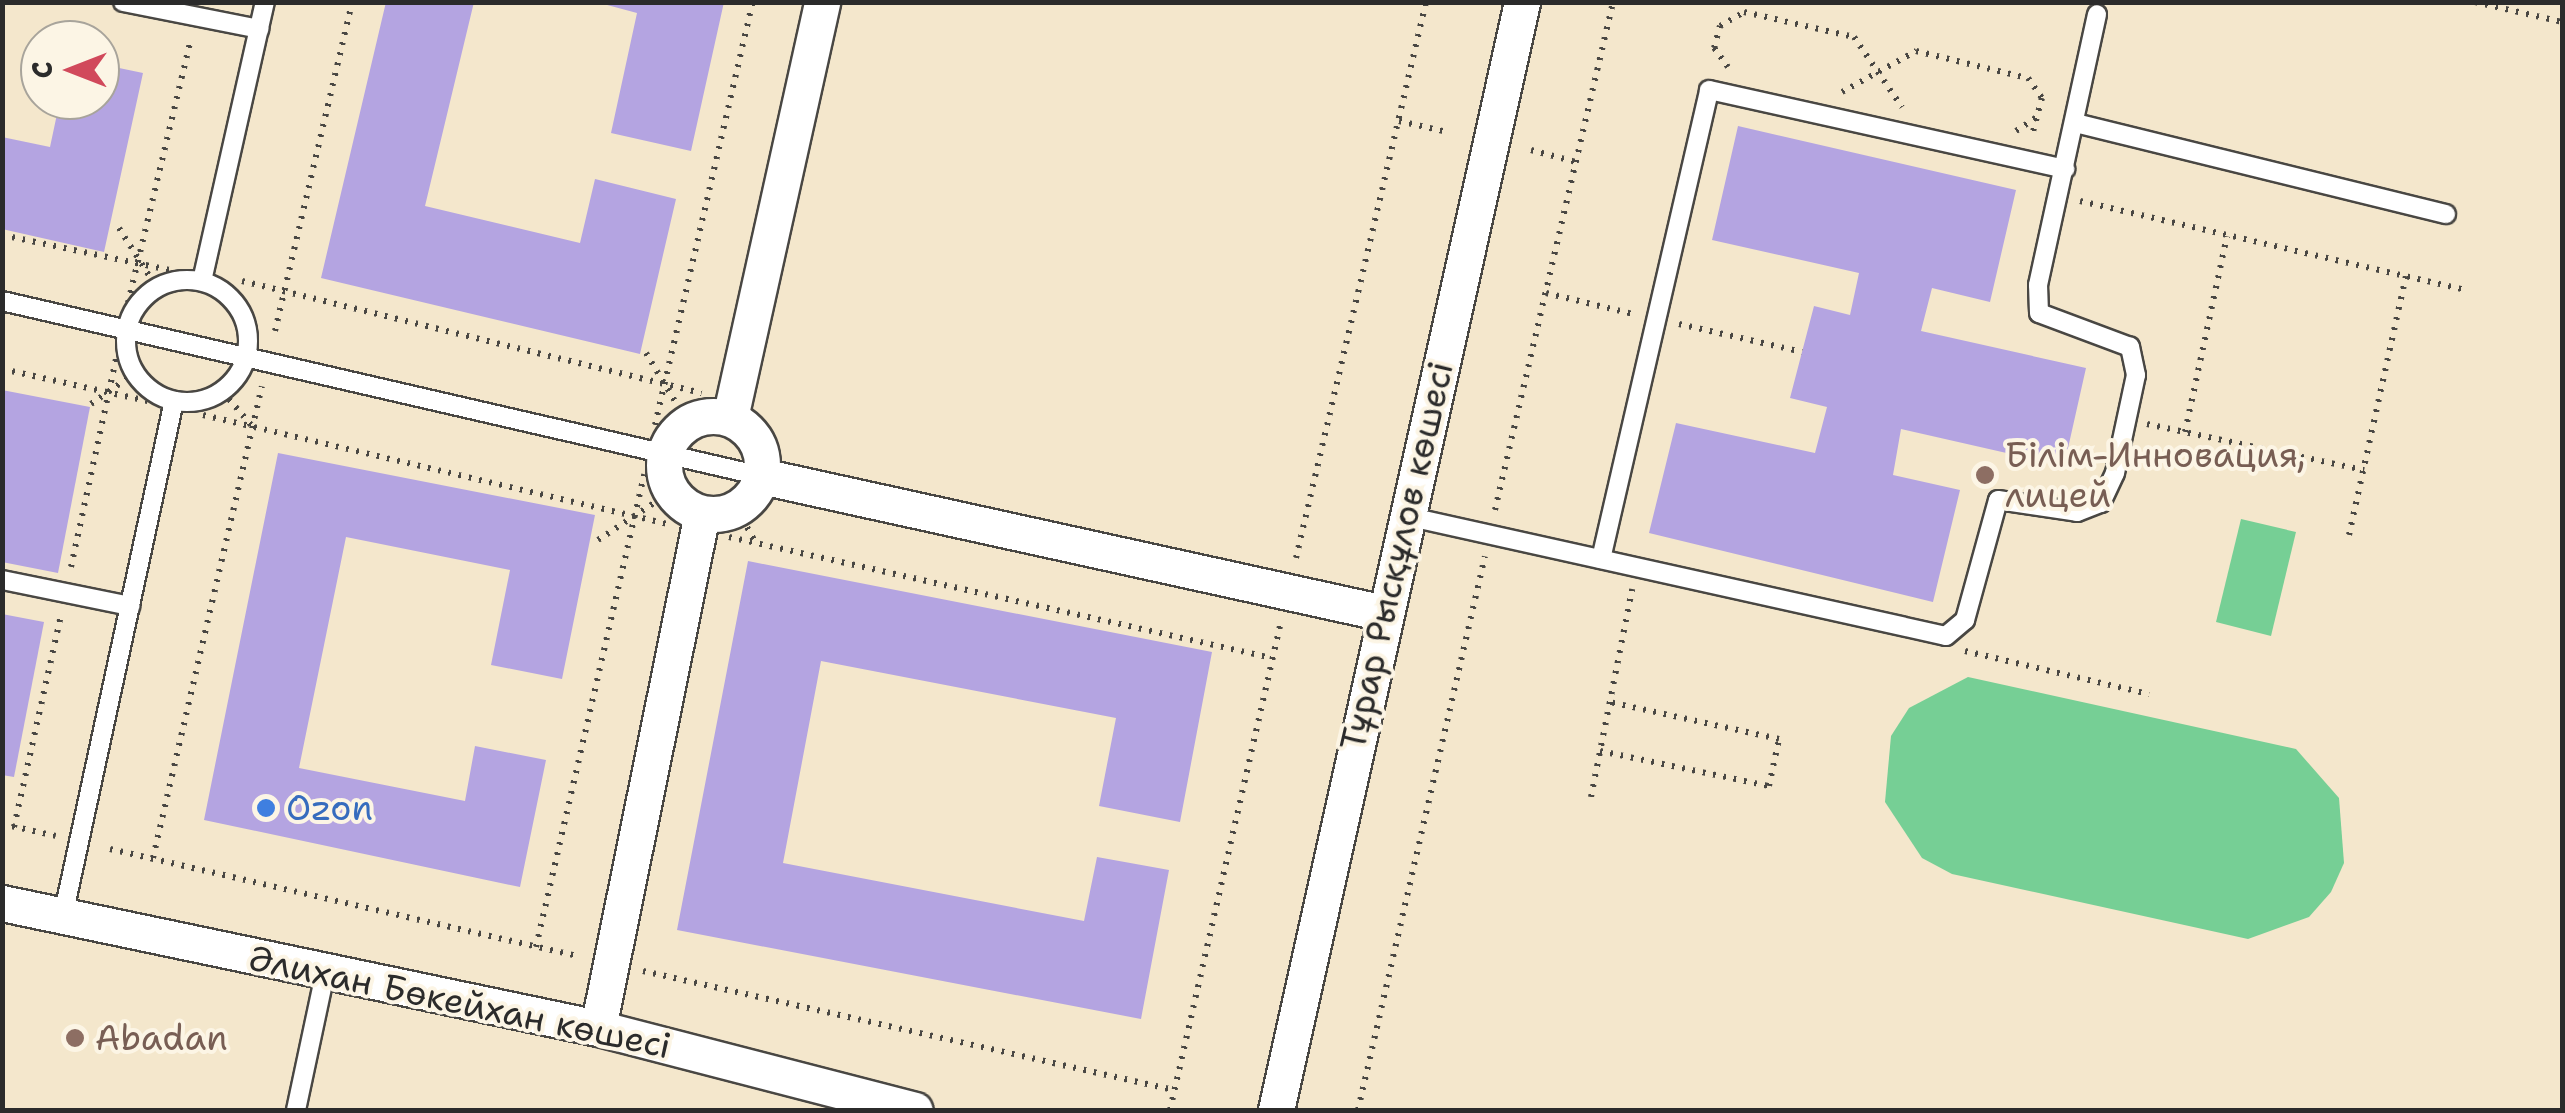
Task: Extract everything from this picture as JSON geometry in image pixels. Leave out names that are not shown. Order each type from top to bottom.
[{"type":"street","points":[[712,521],[665,453],[719,406],[822,2]]},
{"type":"street","name":"Тұрар Рысқұлов көшесі","points":[[1276,1110],[1522,2]]},
{"type":"street","points":[[719,406],[753,435],[761,476]]},
{"type":"street","points":[[598,1028],[712,521],[761,476]]},
{"type":"street","points":[[761,476],[1384,613]]},
{"type":"street","name":"Әлихан Бөкейхан көшесі","points":[[2,903],[598,1028],[914,1110]]},
{"type":"lane","points":[[123,2],[259,30]]},
{"type":"lane","points":[[202,281],[265,2]]},
{"type":"lane","points":[[1406,516],[1946,636],[1965,620],[1998,500],[2078,512],[2101,503],[2126,420],[2136,375],[2130,347],[2040,313],[2059,197],[2097,14]]},
{"type":"lane","points":[[1601,559],[1709,90],[2065,169]]},
{"type":"lane","points":[[2075,123],[2446,214]]},
{"type":"lane","points":[[123,328],[157,288],[202,281]]},
{"type":"lane","points":[[123,328],[135,373],[174,401],[222,391],[246,356],[244,318],[202,281]]},
{"type":"lane","points":[[2,301],[761,476]]},
{"type":"lane","points":[[63,916],[174,401]]},
{"type":"lane","points":[[2,580],[130,606]]},
{"type":"lane","points":[[296,1110],[326,973]]},
{"type":"path","points":[[275,331],[352,2]]},
{"type":"path","points":[[536,946],[635,517],[665,453],[665,384],[753,2]]},
{"type":"path","points":[[2330,2],[2348,2]]},
{"type":"path","points":[[2475,2],[2562,22]]},
{"type":"path","points":[[2552,20],[2555,10]]},
{"type":"path","points":[[1749,73],[1730,69],[1714,48],[1720,26],[1744,12],[1854,37],[1901,107],[1920,111]]},
{"type":"path","points":[[128,303],[196,17]]},
{"type":"path","points":[[1824,89],[1842,92],[1916,51],[2028,78],[2042,98],[2026,160]]},
{"type":"path","points":[[1995,128],[2013,133],[2037,117]]},
{"type":"path","points":[[1398,121],[1447,132]]},
{"type":"path","points":[[1531,150],[1576,162]]},
{"type":"path","points":[[2059,197],[2462,289]]},
{"type":"path","points":[[119,228],[138,264],[157,288]]},
{"type":"path","points":[[2,235],[174,272]]},
{"type":"path","points":[[2185,432],[2228,236]]},
{"type":"path","points":[[2349,535],[2406,276]]},
{"type":"path","points":[[242,281],[665,384],[719,406]]},
{"type":"path","points":[[598,540],[635,517],[665,453],[665,384],[646,353]]},
{"type":"path","points":[[2,369],[153,402]]},
{"type":"path","points":[[91,404],[135,373]]},
{"type":"path","points":[[153,858],[262,384]]},
{"type":"path","points":[[222,391],[252,427]]},
{"type":"path","points":[[203,415],[635,517],[712,521],[756,543],[1272,658]]},
{"type":"path","points":[[2126,420],[2364,470]]},
{"type":"path","points":[[712,521],[756,543]]},
{"type":"path","points":[[1591,797],[1636,568]]},
{"type":"path","points":[[1946,636],[1954,648],[2148,694]]},
{"type":"path","points":[[1600,751],[1768,786],[1778,739],[1610,702]]},
{"type":"path","points":[[2,824],[57,836]]},
{"type":"path","points":[[110,849],[578,956]]},
{"type":"path","points":[[634,968],[1174,1090]]},
{"type":"green space","points":[[2241,519],[2296,532],[2271,636],[2216,622]]},
{"type":"green space","points":[[1968,677],[2296,749],[2339,798],[2344,863],[2331,892],[2309,917],[2248,939],[1952,874],[1922,858],[1885,802],[1891,736],[1909,708]]},
{"type":"building","points":[[386,2],[474,2],[425,206],[580,243],[595,179],[676,199],[640,354],[321,278]]},
{"type":"building","points":[[596,2],[724,2],[691,151],[611,133],[637,13]]},
{"type":"building","points":[[120,68],[143,73],[104,252],[2,229],[2,137],[50,147],[56,120],[120,120]]},
{"type":"building","points":[[1738,126],[2016,190],[1990,302],[1932,288],[1921,331],[2086,368],[2064,466],[1901,429],[1893,475],[1960,490],[1933,602],[1649,533],[1676,423],[1815,453],[1827,407],[1790,398],[1814,306],[1850,315],[1859,273],[1712,240]]},
{"type":"building","points":[[2,390],[90,407],[58,573],[2,562]]},
{"type":"building","points":[[278,453],[595,515],[562,679],[491,665],[510,570],[346,537],[299,768],[465,801],[475,746],[546,760],[520,887],[204,820]]},
{"type":"building","points":[[748,561],[1212,652],[1180,822],[1099,806],[1116,718],[821,661],[783,863],[1084,921],[1097,857],[1169,870],[1141,1019],[677,930]]},
{"type":"building","points":[[2,614],[44,622],[14,777],[2,775]]},
{"type":"place","name":"Білім-Инновация, лицей","points":[[1985,475]]},
{"type":"place","name":"Ozon","points":[[266,808]]},
{"type":"place","name":"Abadan","points":[[75,1038]]}]
